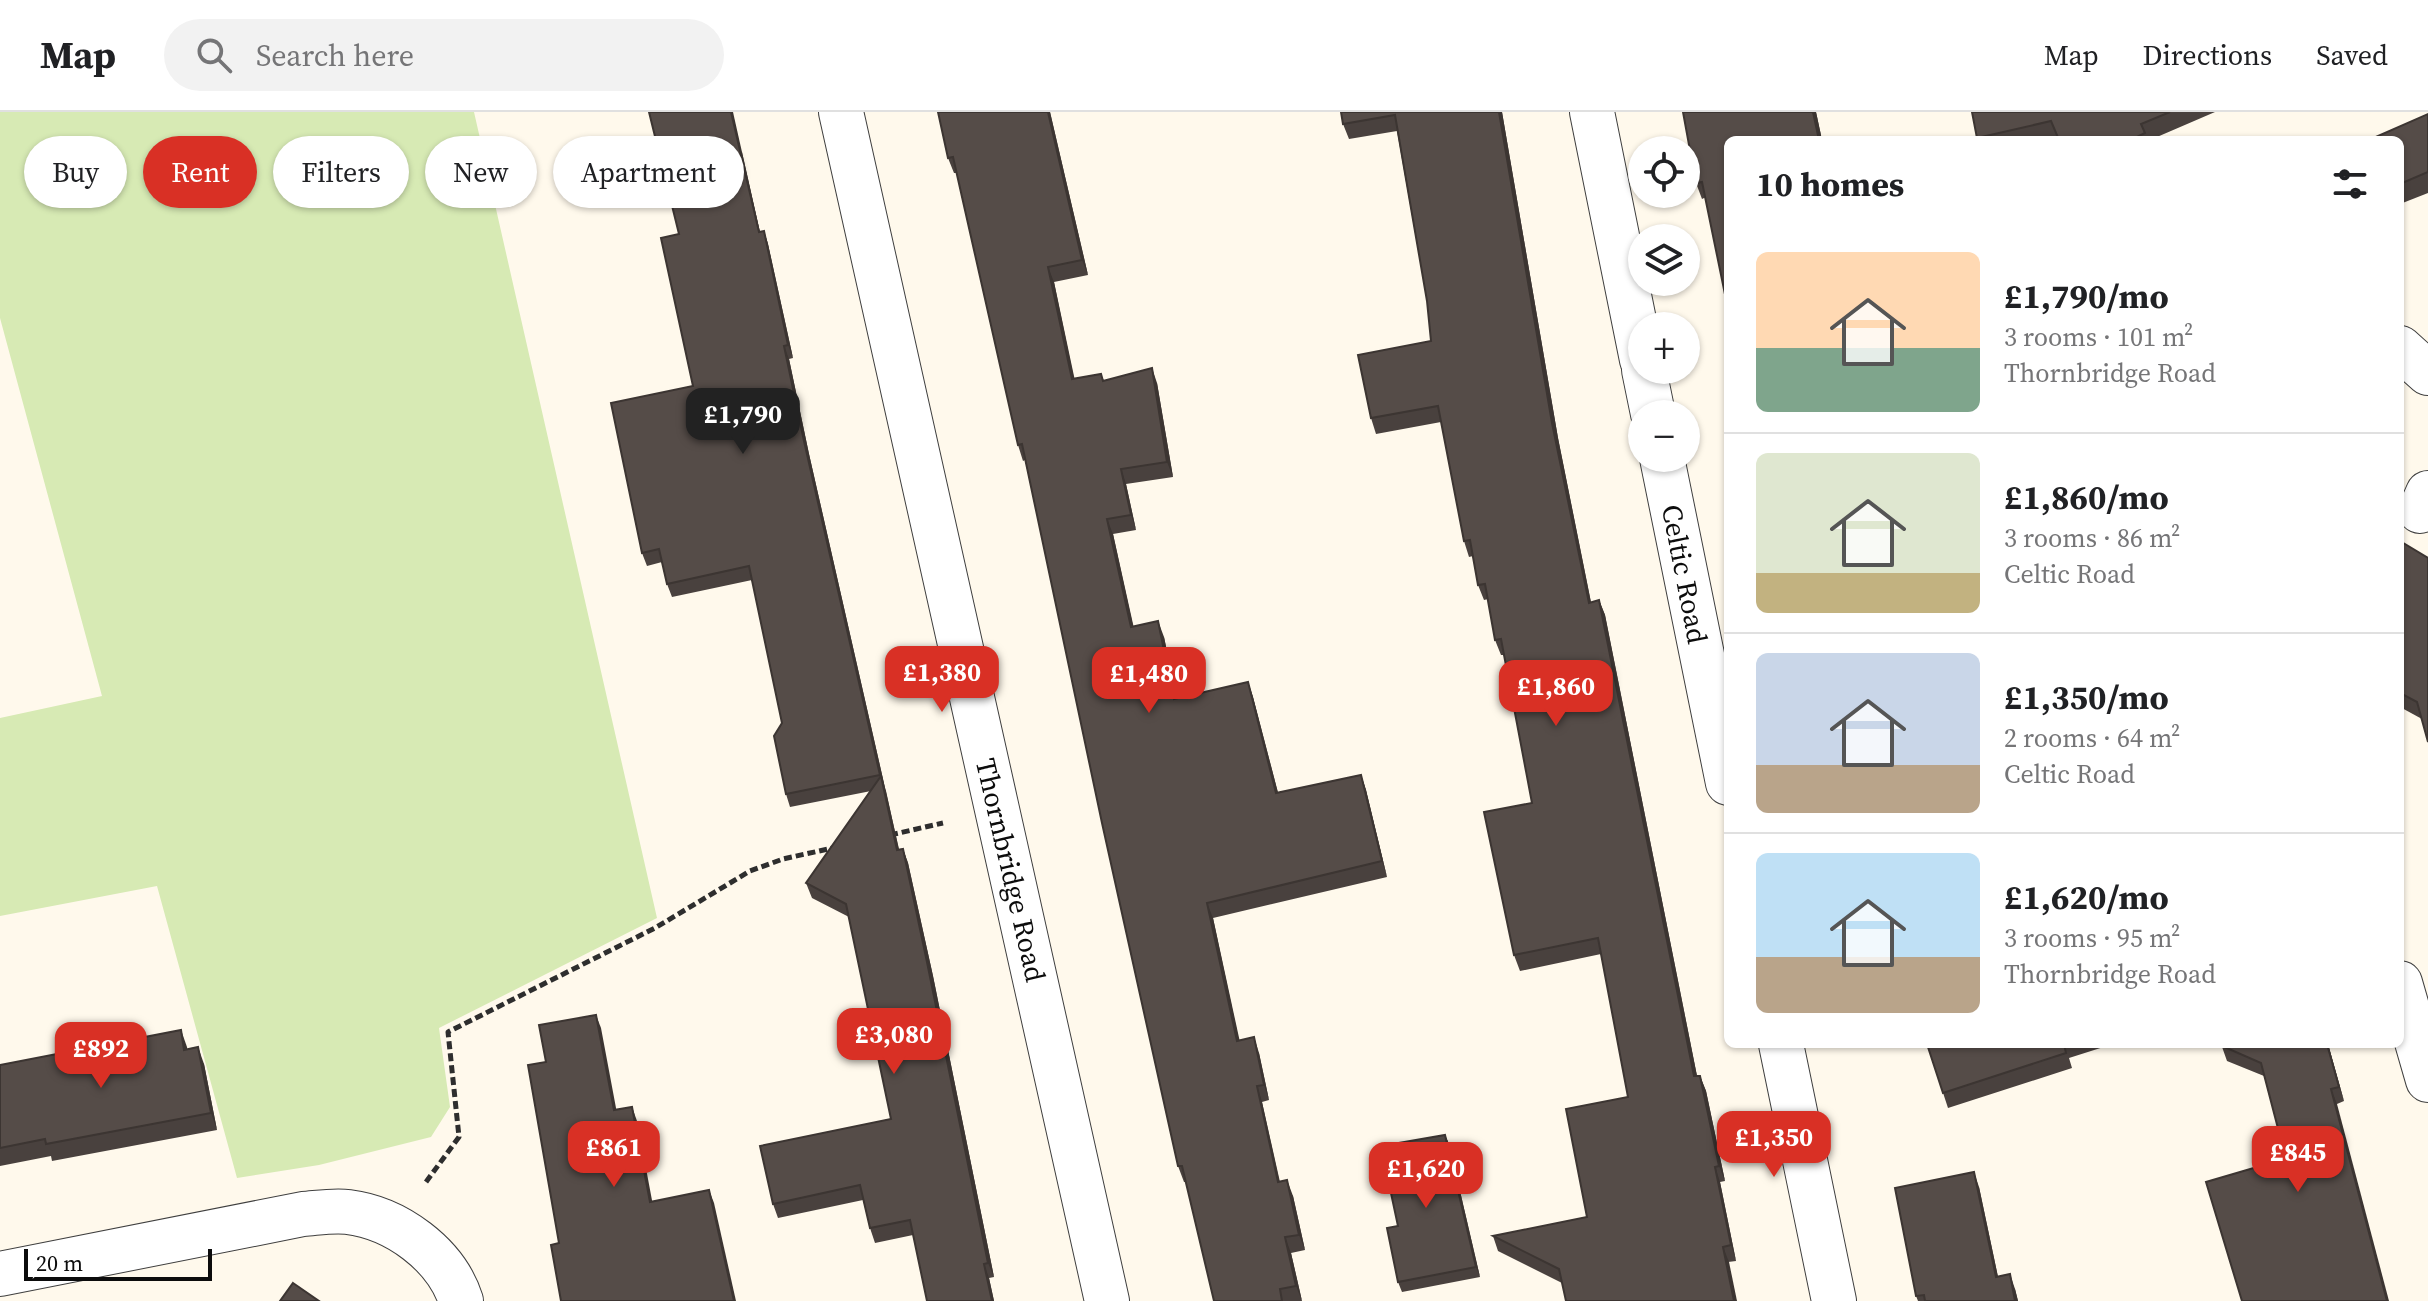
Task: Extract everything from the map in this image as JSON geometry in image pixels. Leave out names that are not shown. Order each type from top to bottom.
[{"type":"street","name":"Thornbridge Road","points":[[841,112],[1107,1301]]},
{"type":"street","points":[[1592,112],[1632,312]]},
{"type":"street","points":[[2404,352],[2428,373]]},
{"type":"street","name":"Celtic Road","points":[[1665,472],[1724,763]]},
{"type":"street","points":[[2404,997],[2428,1080]]},
{"type":"street","points":[[1782,1048],[1834,1301]]},
{"type":"street","points":[[0,1274],[303,1214],[347,1211],[394,1226],[427,1249],[456,1284],[461,1301]]},
{"type":"path","points":[[875,838],[998,811]]},
{"type":"path","points":[[394,1226],[459,1137],[448,1032],[655,928],[750,871],[783,859],[844,845]]},
{"type":"green space","points":[[0,112],[474,112],[479,136],[425,136],[425,208],[496,208],[657,918],[439,1028],[450,1107],[431,1137],[319,1165],[237,1178],[157,886],[0,916],[0,718],[102,696],[0,318]]},
{"type":"building","points":[[649,112],[731,112],[737,136],[655,136]]},
{"type":"building","points":[[938,112],[1048,112],[1082,260],[1048,267],[1072,379],[1101,374],[1103,381],[1152,368],[1167,462],[1121,469],[1131,515],[1107,519],[1131,627],[1158,621],[1174,699],[1248,682],[1276,793],[1361,775],[1382,861],[1207,903],[1237,1041],[1254,1037],[1264,1085],[1257,1086],[1278,1182],[1287,1180],[1299,1235],[1285,1237],[1296,1286],[1280,1289],[1282,1301],[1214,1301],[1182,1166],[1178,1166],[1022,444],[1018,445],[953,157],[948,158]]},
{"type":"building","points":[[1341,112],[1499,112],[1552,423],[1589,603],[1599,600],[1694,1076],[1700,1076],[1719,1166],[1715,1167],[1731,1245],[1723,1247],[1734,1301],[1566,1301],[1559,1269],[1493,1236],[1587,1217],[1566,1109],[1628,1097],[1598,938],[1514,955],[1484,812],[1532,803],[1501,639],[1495,640],[1485,584],[1478,585],[1470,540],[1464,541],[1438,406],[1371,418],[1358,355],[1431,341],[1395,115],[1343,124]]},
{"type":"building","points":[[1683,112],[1813,112],[1818,136],[1724,136],[1724,289],[1702,182],[1700,136],[1687,136]]},
{"type":"building","points":[[1972,112],[2170,112],[2141,124],[2145,133],[2139,136],[2057,136],[2051,121],[1977,136]]},
{"type":"building","points":[[2428,114],[2428,172],[2404,182],[2404,136],[2378,136]]},
{"type":"building","points":[[744,168],[759,232],[764,231],[804,441],[880,775],[786,794],[774,736],[782,723],[749,566],[667,584],[659,549],[642,553],[611,403],[693,386],[661,238],[679,234],[673,208],[744,208]]},
{"type":"building","points":[[2404,543],[2428,558],[2428,742],[2417,702],[2404,695]]},
{"type":"building","points":[[881,776],[897,850],[903,849],[927,962],[988,1263],[984,1264],[992,1301],[927,1301],[910,1220],[870,1228],[860,1185],[773,1204],[760,1146],[891,1119],[846,904],[806,883]]},
{"type":"building","points":[[596,1015],[614,1110],[632,1107],[650,1202],[709,1190],[734,1301],[561,1301],[551,1245],[559,1243],[528,1065],[546,1062],[539,1025]]},
{"type":"building","points":[[181,1030],[184,1050],[198,1047],[211,1113],[46,1144],[45,1139],[0,1148],[0,1065]]},
{"type":"building","points":[[1928,1048],[2065,1048],[2066,1053],[1943,1093]]},
{"type":"building","points":[[2227,1048],[2328,1048],[2339,1087],[2331,1089],[2387,1301],[2242,1301],[2206,1182],[2281,1160],[2276,1142],[2281,1140],[2261,1063]]},
{"type":"building","points":[[1445,1135],[1476,1267],[1398,1282],[1387,1228],[1398,1226],[1381,1146]]},
{"type":"building","points":[[1974,1172],[1996,1277],[2010,1274],[2015,1301],[1925,1301],[1924,1295],[1916,1296],[1895,1188]]},
{"type":"building","points":[[293,1283],[319,1301],[280,1301]]}]
